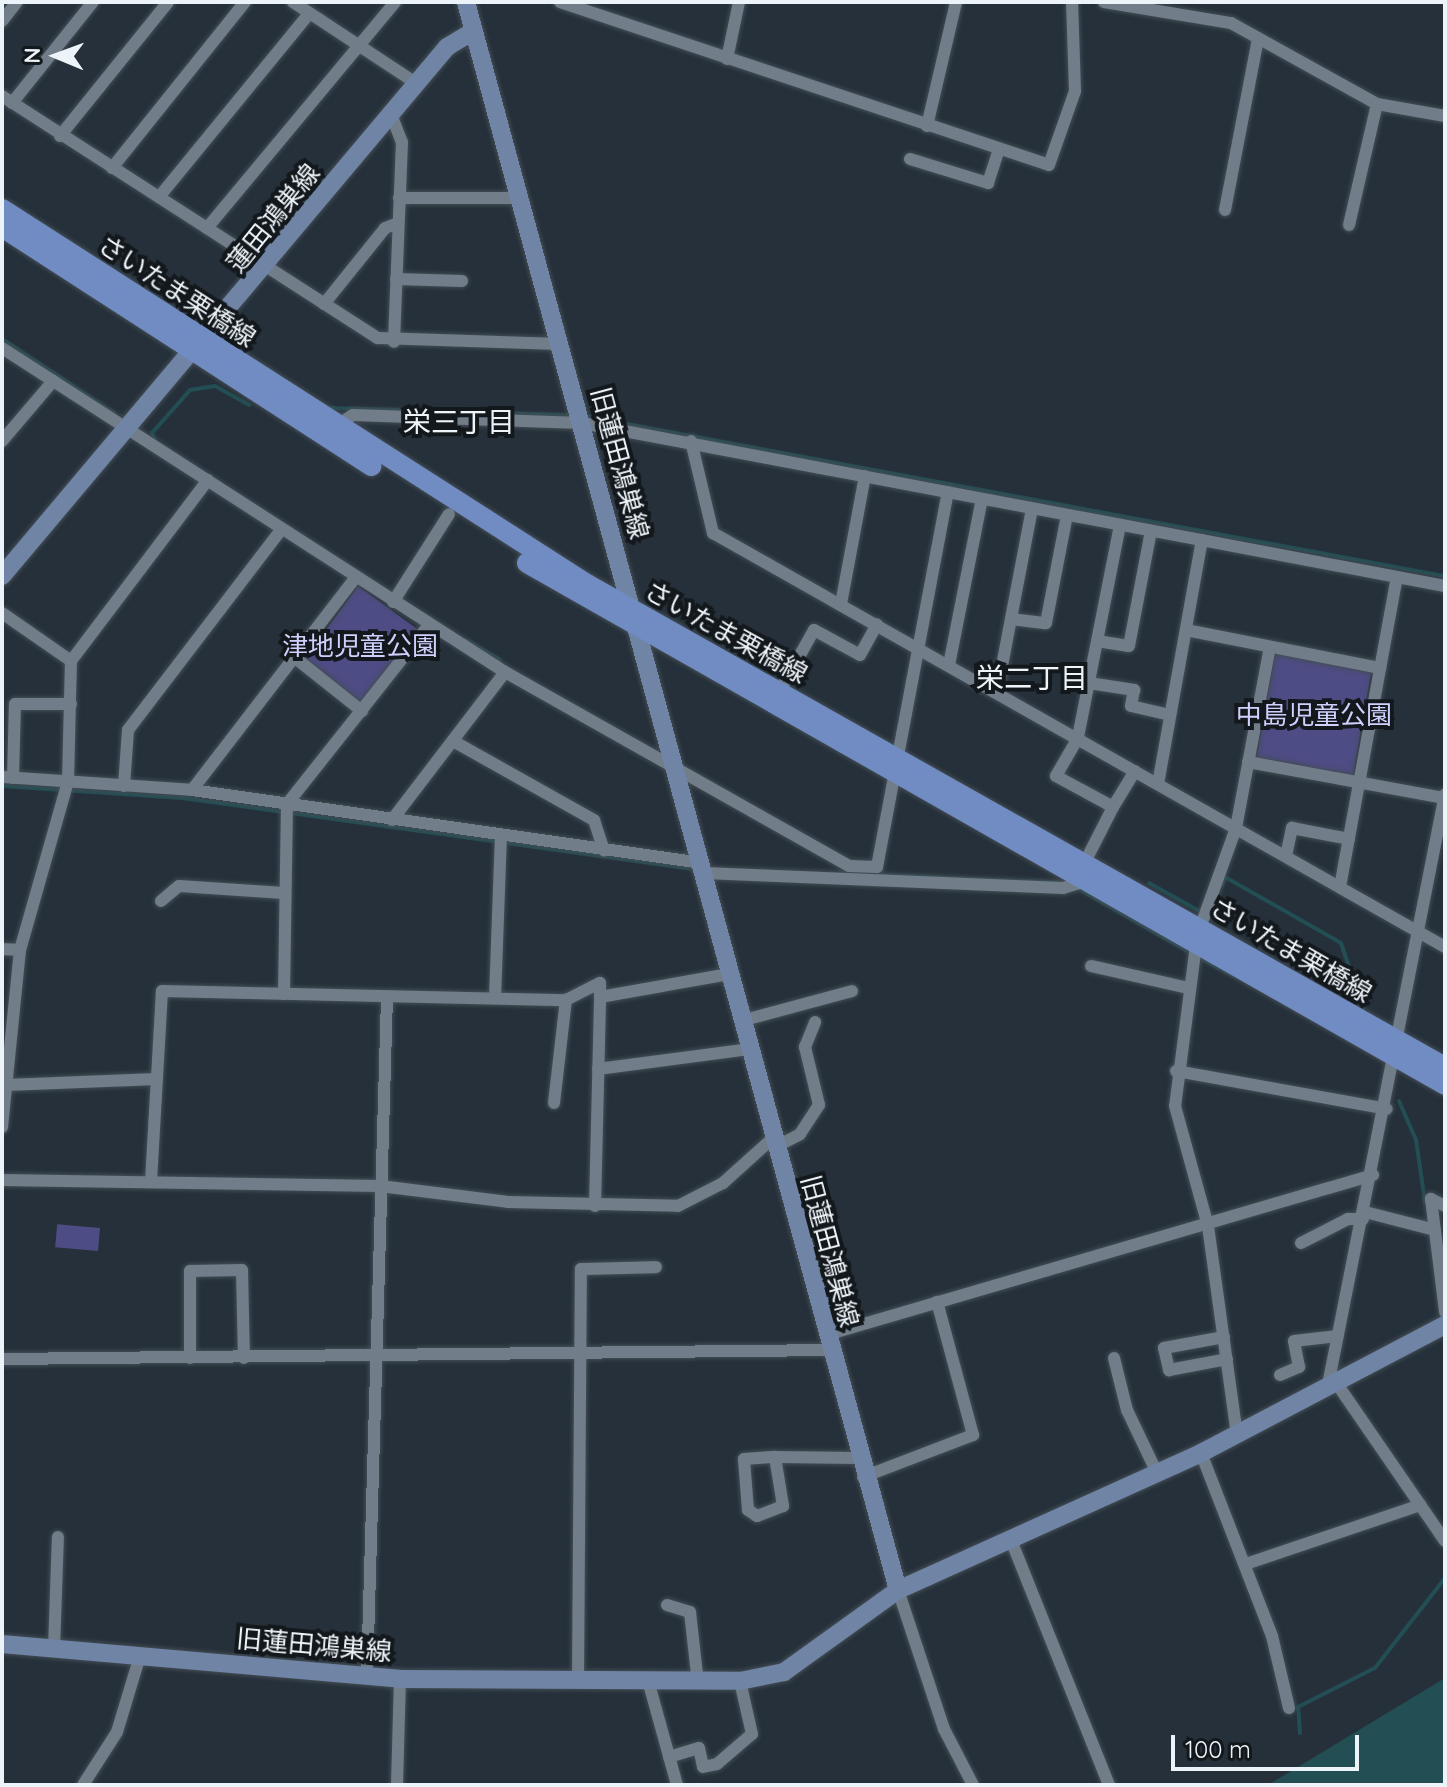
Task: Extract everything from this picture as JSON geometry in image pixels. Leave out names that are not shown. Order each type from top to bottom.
[{"type":"main road","name":"さいたま栗橋線","points":[[2,209],[449,514],[637,629],[776,698]]},
{"type":"main road","name":"さいたま栗橋線","points":[[2,227],[337,425],[776,698],[1085,872],[1201,925],[1399,1051],[1445,1085]]},
{"type":"main road","name":"さいたま栗橋線","points":[[1399,1051],[1445,1067]]},
{"type":"street","points":[[2,21],[17,2]]},
{"type":"street","points":[[93,2],[7,99],[324,304],[394,342],[561,344]]},
{"type":"street","points":[[60,136],[168,2]]},
{"type":"street","points":[[112,168],[245,2]]},
{"type":"street","points":[[293,2],[416,83]]},
{"type":"street","points":[[207,228],[395,2]]},
{"type":"street","points":[[466,2],[474,31]]},
{"type":"street","points":[[560,2],[1049,165],[1075,91],[1072,2]]},
{"type":"street","points":[[727,59],[739,2]]},
{"type":"street","points":[[927,126],[956,2]]},
{"type":"street","points":[[1104,2],[1178,9],[1258,38],[1377,104],[1445,116]]},
{"type":"street","points":[[159,197],[309,14]]},
{"type":"street","name":"蓮田鴻巣線","points":[[2,576],[201,347],[416,83],[457,38],[474,31]]},
{"type":"street","name":"旧蓮田鴻巣線","points":[[2,1644],[400,1679],[649,1684],[740,1681],[784,1672],[898,1590],[863,1477],[741,1021],[704,868],[474,31]]},
{"type":"street","points":[[1225,210],[1258,38]]},
{"type":"street","points":[[1349,225],[1377,104]]},
{"type":"street","points":[[391,114],[402,142],[394,342]]},
{"type":"street","points":[[910,159],[988,183],[999,149]]},
{"type":"street","points":[[399,198],[520,198]]},
{"type":"street","points":[[324,304],[385,228],[398,223]]},
{"type":"street","points":[[396,279],[462,281]]},
{"type":"street","points":[[2,348],[208,480],[280,531],[505,672],[674,763],[849,866],[865,872],[877,867],[948,493]]},
{"type":"street","points":[[2,441],[53,381]]},
{"type":"street","points":[[337,425],[353,415],[580,416],[948,493],[1445,586]]},
{"type":"street","points":[[691,441],[713,533],[1445,947]]},
{"type":"street","points":[[841,604],[865,476]]},
{"type":"street","points":[[2,1127],[20,950],[68,782],[71,661],[208,480]]},
{"type":"street","points":[[949,665],[982,499]]},
{"type":"street","points":[[997,692],[1032,509]]},
{"type":"street","points":[[393,602],[449,514]]},
{"type":"street","points":[[1011,619],[1046,623],[1067,515]]},
{"type":"street","points":[[1113,807],[1056,776],[1078,738],[1120,525]]},
{"type":"street","points":[[124,786],[128,730],[280,531]]},
{"type":"street","points":[[1097,641],[1129,646],[1151,531]]},
{"type":"street","points":[[1158,784],[1202,540]]},
{"type":"street","points":[[1340,887],[1397,577]]},
{"type":"street","points":[[192,790],[355,578]]},
{"type":"street","points":[[2,613],[71,661]]},
{"type":"street","points":[[776,698],[814,630],[860,655],[877,624]]},
{"type":"street","points":[[284,994],[287,804],[429,625]]},
{"type":"street","points":[[1186,630],[1380,668]]},
{"type":"street","points":[[1237,1434],[1208,1226],[1175,1106],[1176,1071],[1201,925],[1236,828],[1270,647]]},
{"type":"street","points":[[294,657],[362,711]]},
{"type":"street","points":[[392,820],[505,672]]},
{"type":"street","points":[[1089,683],[1134,690],[1131,706],[1170,715]]},
{"type":"street","points":[[71,704],[15,704],[8,778],[192,790],[604,850],[704,868],[865,872],[1063,888],[1085,872],[1113,807],[1135,771]]},
{"type":"street","points":[[453,741],[594,820],[604,850]]},
{"type":"street","points":[[1248,762],[1445,797],[1418,932],[1399,1051],[1338,1336],[1331,1383],[1445,1541]]},
{"type":"street","points":[[1286,856],[1292,828],[1349,839]]},
{"type":"street","points":[[495,998],[501,837]]},
{"type":"street","points":[[161,901],[179,886],[284,893]]},
{"type":"street","points":[[2,949],[20,950]]},
{"type":"street","points":[[1091,966],[1189,988]]},
{"type":"street","points":[[600,997],[729,974]]},
{"type":"street","points":[[151,1181],[162,991],[566,1000],[600,983],[595,1206]]},
{"type":"street","points":[[741,1021],[852,991]]},
{"type":"street","points":[[367,1675],[387,997]]},
{"type":"street","points":[[554,1103],[566,1000]]},
{"type":"street","points":[[2,1180],[380,1186],[595,1206],[694,1201],[774,1142],[800,1134],[819,1105],[805,1047],[815,1022]]},
{"type":"street","points":[[598,1069],[749,1049]]},
{"type":"street","points":[[1176,1071],[1387,1109]]},
{"type":"street","points":[[6,1085],[157,1079]]},
{"type":"street","points":[[2,1359],[582,1353],[827,1342],[937,1302],[1208,1226],[1373,1175]]},
{"type":"street","points":[[973,1785],[944,1729],[898,1590],[1201,1453],[1443,1322],[1431,1229],[1431,1199],[1445,1206]]},
{"type":"street","points":[[1301,1243],[1348,1219],[1364,1215],[1431,1229]]},
{"type":"street","points":[[578,1683],[581,1269],[656,1267]]},
{"type":"street","points":[[190,1358],[190,1271],[242,1270],[244,1358]]},
{"type":"street","points":[[863,1477],[973,1435],[937,1302]]},
{"type":"street","points":[[1280,1375],[1299,1367],[1294,1341],[1338,1336]]},
{"type":"street","points":[[1224,1337],[1164,1348],[1169,1370],[1227,1359]]},
{"type":"street","points":[[1114,1358],[1127,1410],[1157,1473]]},
{"type":"street","points":[[1201,1453],[1246,1564],[1289,1708]]},
{"type":"street","points":[[775,1457],[783,1506],[757,1516],[748,1510],[744,1459],[775,1457],[858,1458]]},
{"type":"street","points":[[1246,1564],[1420,1505]]},
{"type":"street","points":[[54,1649],[58,1537]]},
{"type":"street","points":[[1011,1540],[1109,1785]]},
{"type":"street","points":[[667,1605],[690,1612],[698,1683]]},
{"type":"street","points":[[83,1785],[117,1732],[140,1656]]},
{"type":"street","points":[[397,1785],[400,1679]]},
{"type":"street","points":[[669,1757],[699,1748],[703,1767],[717,1764],[752,1734],[740,1681]]},
{"type":"street","points":[[649,1684],[677,1785]]},
{"type":"green space","name":"津地児童公園","points":[[358,586],[418,629],[363,706],[303,662]]},
{"type":"green space","name":"中島児童公園","points":[[1275,653],[1372,670],[1353,776],[1256,759]]},
{"type":"green space","points":[[57,1224],[100,1228],[98,1251],[55,1247]]},
{"type":"shaded area","points":[[1445,1678],[1445,1785],[1268,1785]]},
{"type":"waterway","points":[[2,339],[114,413]]},
{"type":"waterway","points":[[155,440],[152,433],[190,390],[215,386],[249,405]]},
{"type":"waterway","points":[[331,408],[574,415]]},
{"type":"waterway","points":[[583,416],[1445,576]]},
{"type":"waterway","points":[[466,640],[500,660]]},
{"type":"waterway","points":[[2,786],[182,798],[694,869]]},
{"type":"waterway","points":[[883,875],[1069,883]]},
{"type":"waterway","points":[[1222,885],[1225,877],[1341,943],[1363,1009]]},
{"type":"waterway","points":[[1149,883],[1203,913]]},
{"type":"waterway","points":[[1077,888],[1191,953]]},
{"type":"waterway","points":[[1198,957],[1233,976]]},
{"type":"waterway","points":[[1399,1101],[1416,1140],[1425,1202]]},
{"type":"waterway","points":[[1300,1733],[1298,1707],[1375,1668],[1445,1578]]},
{"type":"district","name":"栄三丁目","points":[[459,422]]},
{"type":"district","name":"栄二丁目","points":[[1032,678]]}]
